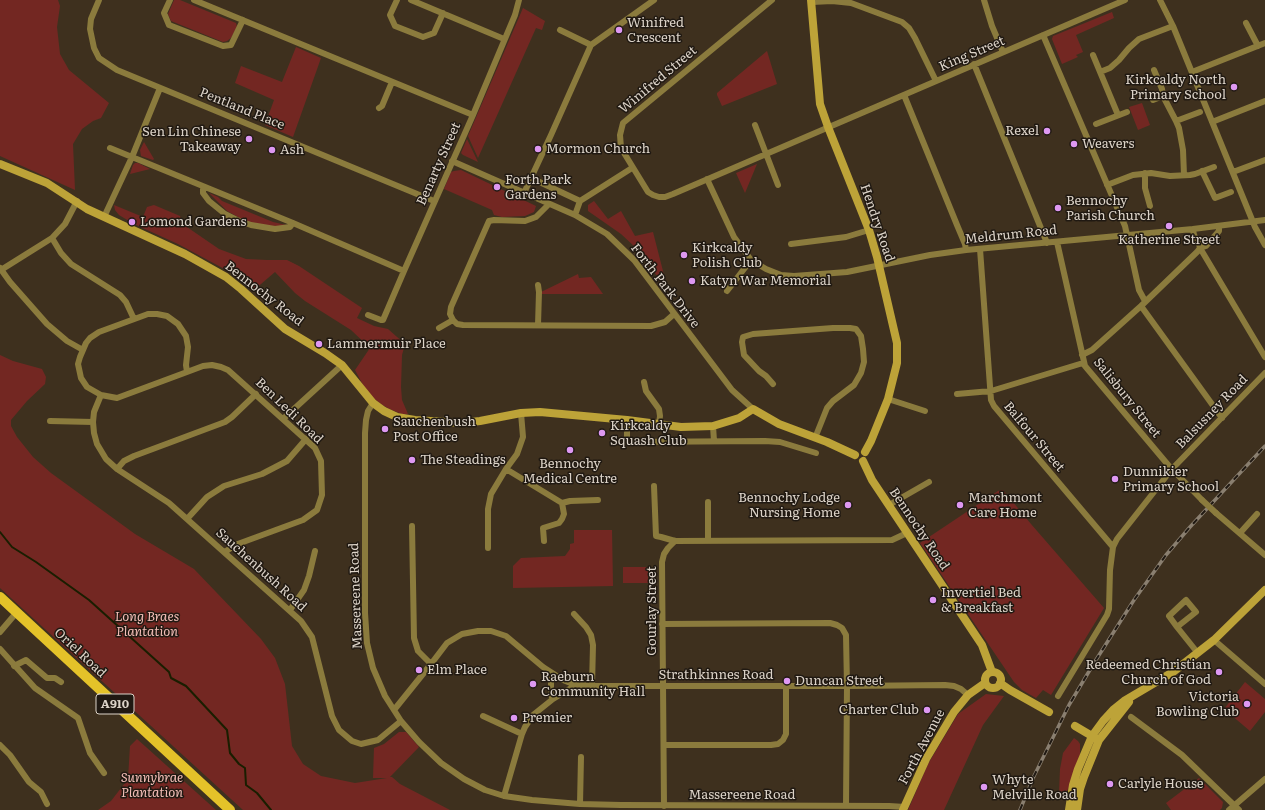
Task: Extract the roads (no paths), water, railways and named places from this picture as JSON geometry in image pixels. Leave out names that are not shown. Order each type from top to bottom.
[{"type":"main road","name":"Oriel Road","points":[[0,597],[230,810]]},
{"type":"street","name":"Pentland Place","points":[[99,0],[91,19],[90,29],[94,48],[99,58],[117,70],[434,201]]},
{"type":"street","points":[[170,0],[164,13],[169,25],[223,46],[232,45],[243,20]]},
{"type":"street","points":[[194,0],[473,116]]},
{"type":"street","points":[[397,0],[390,15],[395,26],[423,37],[434,33],[443,13]]},
{"type":"street","points":[[411,0],[504,39]]},
{"type":"street","name":"Benarty Street","points":[[368,315],[383,320],[434,201],[473,116],[504,39],[516,15],[520,0]]},
{"type":"street","name":"Winifred Street","points":[[772,0],[623,124],[620,135],[621,148],[648,192],[659,197],[673,194],[828,127]]},
{"type":"street","points":[[984,0],[992,26],[1003,52]]},
{"type":"street","name":"King Street","points":[[828,127],[1125,0]]},
{"type":"street","points":[[1160,0],[1173,26],[1253,222],[1265,245]]},
{"type":"street","points":[[524,193],[590,45],[652,1]]},
{"type":"street","points":[[812,1],[851,3],[902,22],[909,28],[915,38],[936,81]]},
{"type":"street","name":"Hendry Road","points":[[812,1],[820,104],[869,230],[897,343],[897,363],[888,399],[872,441],[865,452]]},
{"type":"street","points":[[1192,72],[1263,46],[1246,23]]},
{"type":"street","points":[[1100,72],[1110,68],[1139,39],[1173,26]]},
{"type":"street","points":[[560,30],[590,45]]},
{"type":"street","points":[[1043,35],[1125,226],[1143,304],[1222,418]]},
{"type":"street","points":[[1093,55],[1118,115]]},
{"type":"street","points":[[974,64],[1047,243]]},
{"type":"street","points":[[1154,70],[1162,89],[1163,96],[1176,121],[1181,140],[1184,175]]},
{"type":"street","points":[[379,108],[382,106],[392,82]]},
{"type":"street","points":[[104,217],[132,157],[160,88]]},
{"type":"street","points":[[904,95],[958,225],[966,250]]},
{"type":"street","points":[[1153,100],[1163,96]]},
{"type":"street","points":[[1212,122],[1265,101]]},
{"type":"street","points":[[1096,124],[1127,112]]},
{"type":"street","points":[[1176,121],[1200,112]]},
{"type":"street","points":[[755,125],[778,185]]},
{"type":"street","points":[[110,148],[293,223],[404,271]]},
{"type":"street","points":[[1233,172],[1265,160]]},
{"type":"street","name":"Forth Park Drive","points":[[452,161],[575,216],[607,234],[634,260],[732,390],[752,409]]},
{"type":"street","name":"Bennochy Road","points":[[0,164],[47,183],[77,201],[87,209],[185,254],[226,277],[285,329],[342,365],[373,403],[398,416],[415,420],[462,423],[521,413],[540,412],[627,420],[681,427],[713,426],[739,418],[752,409]]},
{"type":"street","points":[[1108,185],[1133,174],[1151,173],[1170,176],[1184,175],[1195,174],[1214,167]]},
{"type":"street","points":[[575,216],[580,201],[632,168]]},
{"type":"street","points":[[1202,172],[1215,198],[1231,192]]},
{"type":"street","points":[[1145,173],[1145,188],[1150,206]]},
{"type":"street","points":[[531,178],[580,201]]},
{"type":"street","points":[[707,179],[734,237],[751,260],[727,291]]},
{"type":"street","points":[[203,187],[203,193],[209,201],[225,214],[236,220],[251,225],[275,229],[290,227],[293,223]]},
{"type":"street","points":[[77,201],[65,224],[52,238],[1,269],[10,282],[47,324],[67,341],[83,350]]},
{"type":"street","points":[[549,204],[536,217],[525,221],[489,221],[451,307],[450,314],[452,320],[457,324],[464,325],[651,326],[665,322],[674,314]]},
{"type":"street","name":"Meldrum Road","points":[[751,260],[780,275],[794,276],[847,272],[966,250],[980,250],[1127,236],[1265,220]]},
{"type":"street","points":[[1082,356],[1092,350],[1143,304],[1200,248],[1206,246],[1219,231],[1219,226]]},
{"type":"street","points":[[1193,229],[1200,248],[1265,357]]},
{"type":"street","points":[[791,244],[846,237],[869,230]]},
{"type":"street","points":[[52,238],[61,253],[71,264],[120,295],[126,302],[134,319]]},
{"type":"street","name":"Salisbury Street","points":[[1057,242],[1084,364],[1172,469],[1216,513],[1265,555]]},
{"type":"street","name":"Balfour Street","points":[[980,250],[991,400],[994,406],[1113,547]]},
{"type":"street","points":[[538,285],[538,325]]},
{"type":"street","points":[[148,314],[167,316],[178,324],[186,336],[188,347],[186,361],[187,372],[117,398],[101,395],[87,387],[81,378],[78,364],[83,350],[90,338],[99,332],[148,314]]},
{"type":"street","points":[[438,328],[452,320]]},
{"type":"street","points":[[773,384],[744,355],[742,346],[743,337],[753,334],[833,328],[850,328],[856,330],[861,336],[864,362],[861,373],[854,385],[833,401],[827,408],[815,438]]},
{"type":"street","points":[[956,394],[991,391],[1084,364]]},
{"type":"street","name":"Ben Ledi Road","points":[[187,372],[203,366],[212,365],[221,366],[228,370],[306,439],[315,448],[322,462],[322,495],[317,510],[303,520],[234,545],[225,552]]},
{"type":"street","points":[[283,419],[342,365]]},
{"type":"street","name":"Balsusney Road","points":[[1058,696],[1108,610],[1110,570],[1113,547],[1117,539],[1172,469],[1265,372]]},
{"type":"street","points":[[644,382],[646,392],[659,409],[659,424]]},
{"type":"street","points":[[117,469],[124,461],[134,456],[225,422],[245,406],[256,394]]},
{"type":"street","name":"Sauchenbush Road","points":[[101,395],[94,412],[93,422],[97,444],[106,459],[117,469],[169,503],[301,621],[312,638],[332,716],[339,730],[352,741],[361,744],[378,740],[401,721]]},
{"type":"street","points":[[888,399],[925,411]]},
{"type":"street","name":"Massereene Road","points":[[373,403],[368,411],[366,420],[365,509],[367,643],[373,668],[381,689],[401,721],[419,742],[446,766],[485,790],[504,796],[532,800],[580,804],[664,806],[803,808],[889,806],[904,808]]},
{"type":"street","points":[[752,409],[779,424],[855,455],[855,458],[858,461],[863,461],[867,457],[865,452],[862,450],[858,450],[855,455]]},
{"type":"street","points":[[488,548],[488,509],[490,499],[506,469],[517,454],[523,437],[521,413]]},
{"type":"street","points":[[627,420],[626,442],[765,441],[780,442],[816,454]]},
{"type":"street","points":[[50,422],[93,422]]},
{"type":"street","points":[[713,426],[714,442]]},
{"type":"street","points":[[187,519],[207,497],[224,486],[262,474],[287,462],[306,439]]},
{"type":"street","name":"Bennochy Road","points":[[863,461],[872,480],[888,505],[982,645],[992,672]]},
{"type":"street","points":[[506,469],[562,503],[570,501],[598,500]]},
{"type":"street","points":[[888,505],[929,482]]},
{"type":"street","points":[[654,486],[656,539],[661,537],[675,541],[892,540],[907,533]]},
{"type":"street","points":[[708,502],[708,541]]},
{"type":"street","points":[[544,541],[543,528],[559,523],[562,519],[564,514],[562,503]]},
{"type":"street","points":[[1240,534],[1257,514]]},
{"type":"street","points":[[412,526],[414,638],[418,651],[432,664]]},
{"type":"street","name":"Gourlay Street","points":[[664,806],[662,562],[664,554],[675,541]]},
{"type":"street","points":[[290,610],[304,590],[315,551]]},
{"type":"street","points":[[1077,810],[1080,789],[1103,721],[1124,701],[1172,672],[1214,640],[1265,590]]},
{"type":"street","points":[[1177,627],[1196,612],[1186,600],[1169,616],[1177,627],[1197,652]]},
{"type":"street","points":[[0,632],[17,612]]},
{"type":"street","points":[[574,614],[591,635],[593,645],[592,686]]},
{"type":"street","points":[[662,624],[830,624],[837,625],[842,628],[846,635],[846,806]]},
{"type":"street","name":"Strathkinnes Road","points":[[394,710],[432,664],[447,643],[462,634],[478,631],[491,631],[506,636],[554,675],[573,684],[592,686],[945,685],[954,686],[961,689],[968,695]]},
{"type":"street","points":[[1214,640],[1265,684]]},
{"type":"street","points":[[0,649],[35,688],[78,718],[90,753],[104,773]]},
{"type":"street","points":[[14,666],[26,660],[47,678],[55,678],[61,682]]},
{"type":"street","points":[[992,672],[997,673],[1000,676],[1000,683],[992,688],[988,686],[985,679],[986,676],[992,672]]},
{"type":"street","points":[[553,699],[551,695],[551,680],[554,675]]},
{"type":"street","name":"Forth Avenue","points":[[904,808],[926,759],[954,712],[968,695],[986,683]]},
{"type":"street","points":[[1000,683],[1049,712]]},
{"type":"street","points":[[504,796],[522,734],[533,716],[553,699],[570,688],[573,684]]},
{"type":"street","points":[[664,745],[778,744],[783,740],[786,734],[786,686]]},
{"type":"street","points":[[483,716],[522,734]]},
{"type":"street","points":[[1131,717],[1182,755],[1234,809],[1265,779]]},
{"type":"street","points":[[1075,726],[1096,738]]},
{"type":"street","points":[[1069,810],[1078,768],[1096,738]]},
{"type":"street","points":[[0,745],[10,755],[29,782],[41,792],[47,804]]},
{"type":"street","points":[[580,804],[581,757]]},
{"type":"waterway","points":[[0,532],[12,547],[36,562],[89,600],[169,672],[171,678],[186,686],[227,730],[230,753],[239,764],[245,768],[246,785],[257,793],[271,810]]},
{"type":"railway","points":[[1020,810],[1034,776],[1069,705],[1134,600],[1166,555],[1265,446]]},
{"type":"place","name":"Winifred Crescent","points":[[619,30]]},
{"type":"place","name":"Kirkcaldy North Primary School","points":[[1234,87]]},
{"type":"place","name":"Rexel","points":[[1047,131]]},
{"type":"place","name":"Sen Lin Chinese Takeaway","points":[[249,139]]},
{"type":"place","name":"Weavers","points":[[1074,144]]},
{"type":"place","name":"Mormon Church","points":[[538,149]]},
{"type":"place","name":"Ash","points":[[272,150]]},
{"type":"place","name":"Forth Park Gardens","points":[[497,187]]},
{"type":"place","name":"Bennochy Parish Church","points":[[1058,208]]},
{"type":"place","name":"Lomond Gardens","points":[[132,222]]},
{"type":"place","name":"Katherine Street","points":[[1169,226]]},
{"type":"place","name":"Kirkcaldy Polish Club","points":[[684,255]]},
{"type":"place","name":"Katyn War Memorial","points":[[692,281]]},
{"type":"place","name":"Lammermuir Place","points":[[319,344]]},
{"type":"place","name":"Sauchenbush Post Office","points":[[385,429]]},
{"type":"place","name":"Kirkcaldy Squash Club","points":[[602,433]]},
{"type":"place","name":"Bennochy Medical Centre","points":[[570,450]]},
{"type":"place","name":"The Steadings","points":[[412,460]]},
{"type":"place","name":"Dunnikier Primary School","points":[[1115,479]]},
{"type":"place","name":"Bennochy Lodge Nursing Home","points":[[848,505]]},
{"type":"place","name":"Marchmont Care Home","points":[[960,505]]},
{"type":"place","name":"Invertiel Bed & Breakfast","points":[[933,600]]},
{"type":"place","name":"Elm Place","points":[[419,670]]},
{"type":"place","name":"Redeemed Christian Church of God","points":[[1219,672]]},
{"type":"place","name":"Duncan Street","points":[[787,681]]},
{"type":"place","name":"Raeburn Community Hall","points":[[533,684]]},
{"type":"place","name":"Victoria Bowling Club","points":[[1247,704]]},
{"type":"place","name":"Charter Club","points":[[927,710]]},
{"type":"place","name":"Premier","points":[[514,718]]},
{"type":"place","name":"Carlyle House","points":[[1110,784]]},
{"type":"place","name":"Whyte Melville Road","points":[[984,787]]},
{"type":"park label","name":"Long Braes Plantation","points":[[147,624]]},
{"type":"park label","name":"Sunnybrae Plantation","points":[[152,786]]}]
